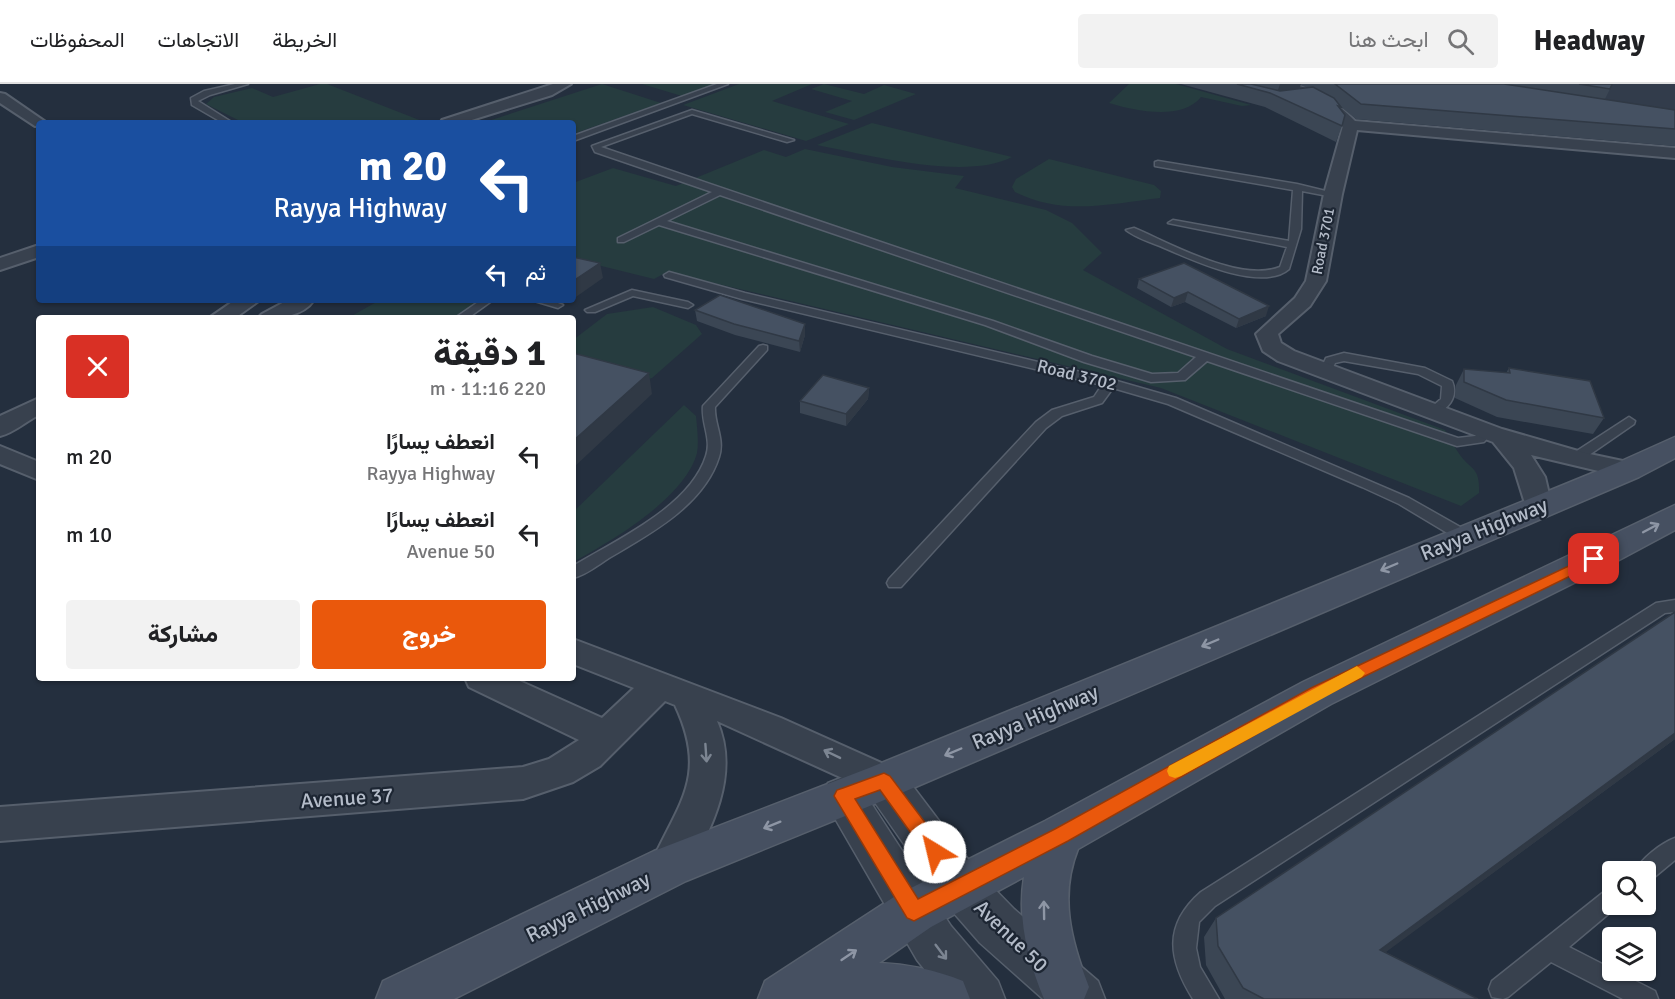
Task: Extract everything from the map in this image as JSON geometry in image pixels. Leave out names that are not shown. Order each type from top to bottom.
[{"type":"main road","name":"Rayya Highway","points":[[401,999],[670,866],[1628,470],[1675,446]]},
{"type":"main road","points":[[783,999],[914,911],[1061,835],[1317,693],[1543,584],[1675,516]]},
{"type":"main road","points":[[1061,835],[1050,860],[1043,888],[1044,919],[1050,953],[1072,993]]},
{"type":"main road","points":[[803,999],[817,994],[858,988],[898,989],[945,999]]},
{"type":"street","points":[[457,120],[547,92],[564,84]]},
{"type":"street","points":[[1301,94],[1340,112],[1351,125],[1675,153]]},
{"type":"street","points":[[0,97],[36,120]]},
{"type":"street","name":"Road 3701","points":[[1351,125],[1333,194],[1316,281],[1303,302],[1267,334],[1271,346],[1326,371],[1494,433],[1574,459],[1628,470]]},
{"type":"street","points":[[0,264],[36,252]]},
{"type":"street","points":[[225,315],[245,303]]},
{"type":"street","points":[[275,315],[298,303]]},
{"type":"street","points":[[0,429],[10,420],[36,407]]},
{"type":"street","points":[[1494,433],[1529,470],[1535,482],[1538,507]]},
{"type":"street","points":[[0,454],[36,471]]},
{"type":"street","points":[[576,652],[674,692],[786,733],[863,788],[914,911],[958,975],[980,999]]},
{"type":"street","points":[[487,681],[608,737]]},
{"type":"street","points":[[670,866],[696,820],[707,775],[704,733],[674,692]]},
{"type":"street","name":"Avenue 37","points":[[0,824],[523,783],[560,771],[587,755],[608,737],[674,692]]},
{"type":"street","name":"Avenue 50","points":[[863,788],[997,926],[1072,993]]},
{"type":"lane","points":[[224,120],[196,105],[194,100],[207,93],[244,84]]},
{"type":"lane","points":[[576,138],[724,84]]},
{"type":"lane","points":[[790,140],[692,112],[596,146],[601,151],[718,193],[829,227],[1457,442],[1479,439],[1494,433]]},
{"type":"lane","points":[[1149,171],[1168,156]]},
{"type":"lane","points":[[1158,164],[1333,194]]},
{"type":"lane","points":[[1131,230],[1235,271],[1260,276],[1275,274],[1284,269],[1292,245],[1299,206],[1297,187]]},
{"type":"lane","points":[[621,240],[718,193]]},
{"type":"lane","points":[[659,222],[999,326],[1088,359],[1151,378],[1181,377],[1204,356]]},
{"type":"lane","points":[[1173,223],[1292,245]]},
{"type":"lane","name":"Road 3702","points":[[669,276],[1110,383],[1199,411],[1404,501],[1464,536]]},
{"type":"lane","points":[[660,297],[682,279]]},
{"type":"lane","points":[[591,310],[626,294],[638,293],[688,305]]},
{"type":"lane","points":[[465,315],[483,303]]},
{"type":"lane","points":[[549,303],[558,305]]},
{"type":"lane","points":[[576,571],[666,514],[694,491],[710,467],[714,454],[715,431],[709,406],[763,348]]},
{"type":"lane","points":[[1326,371],[1330,361],[1344,357],[1432,374],[1448,384],[1450,390],[1446,402],[1433,411]]},
{"type":"lane","points":[[895,583],[1041,425],[1057,413],[1098,400],[1110,383]]},
{"type":"lane","points":[[1574,459],[1629,421]]},
{"type":"lane","points":[[1208,999],[1187,965],[1184,938],[1191,914],[1208,899],[1662,607],[1675,606]]},
{"type":"lane","points":[[1656,863],[1675,847]]},
{"type":"lane","points":[[1500,990],[1602,906]]},
{"type":"lane","points":[[1549,949],[1647,999]]},
{"type":"shaded area","points":[[1458,84],[1675,84],[1675,120]]},
{"type":"green space","points":[[327,84],[419,120],[238,120],[206,104],[214,97],[252,88],[273,97]]},
{"type":"green space","points":[[602,84],[661,103],[576,133],[576,120],[491,120]]},
{"type":"green space","points":[[642,84],[716,84],[682,96]]},
{"type":"green space","points":[[739,84],[812,84],[772,101],[849,124],[806,141],[683,105]]},
{"type":"green space","points":[[824,84],[864,94],[884,85],[916,94],[854,120],[825,112],[852,101],[811,89]]},
{"type":"green space","points":[[1129,84],[1176,84],[1251,105],[1242,106],[1201,97],[1182,109],[1158,112],[1109,103]]},
{"type":"green space","points":[[872,123],[1012,157],[993,164],[969,167],[944,166],[889,160],[817,145]]},
{"type":"green space","points":[[805,149],[892,167],[964,176],[955,188],[1046,210],[1072,223],[1102,253],[1083,270],[1227,349],[1445,430],[1460,455],[1477,474],[1479,493],[1461,506],[1161,388],[667,272],[654,279],[576,260],[576,182],[613,168],[676,186],[764,150],[786,157]]},
{"type":"green space","points":[[1049,159],[1154,185],[1161,191],[1160,198],[1104,205],[1068,206],[1050,204],[1015,192],[1012,187],[1016,179]]},
{"type":"green space","points":[[375,303],[476,303],[458,315],[353,315]]},
{"type":"green space","points":[[653,307],[696,325],[702,334],[652,378],[639,382],[576,367],[576,338],[607,314]]},
{"type":"green space","points":[[684,405],[696,416],[697,453],[690,470],[678,486],[663,502],[626,530],[576,560],[576,509]]},
{"type":"building","points":[[1237,84],[1251,84],[1280,91],[1313,87],[1334,98],[1341,107],[1338,106],[1345,115],[1342,126],[1270,93]]},
{"type":"building","points":[[1335,84],[1504,84],[1675,110],[1675,129],[1361,104]]},
{"type":"building","points":[[1579,84],[1612,84],[1610,89]]},
{"type":"building","points":[[576,258],[600,263],[576,279]]},
{"type":"building","points":[[1184,263],[1269,306],[1239,319],[1188,292],[1174,298],[1139,279]]},
{"type":"building","points":[[720,295],[805,324],[799,341],[734,324],[695,310]]},
{"type":"building","points":[[576,354],[649,373],[576,438]]},
{"type":"building","points":[[1509,368],[1590,381],[1604,418],[1506,400],[1464,382],[1464,369],[1510,373]]},
{"type":"building","points":[[823,375],[869,388],[846,414],[800,401]]},
{"type":"building","points":[[1675,612],[1675,733],[1380,950],[1478,999],[1264,999],[1243,988],[1218,946],[1216,918]]},
{"type":"slow traffic","points":[[1175,771],[1299,702],[1357,673]]},
{"type":"route","points":[[935,852],[884,781],[843,796],[914,911],[1061,835],[1317,693],[1594,559]]}]
